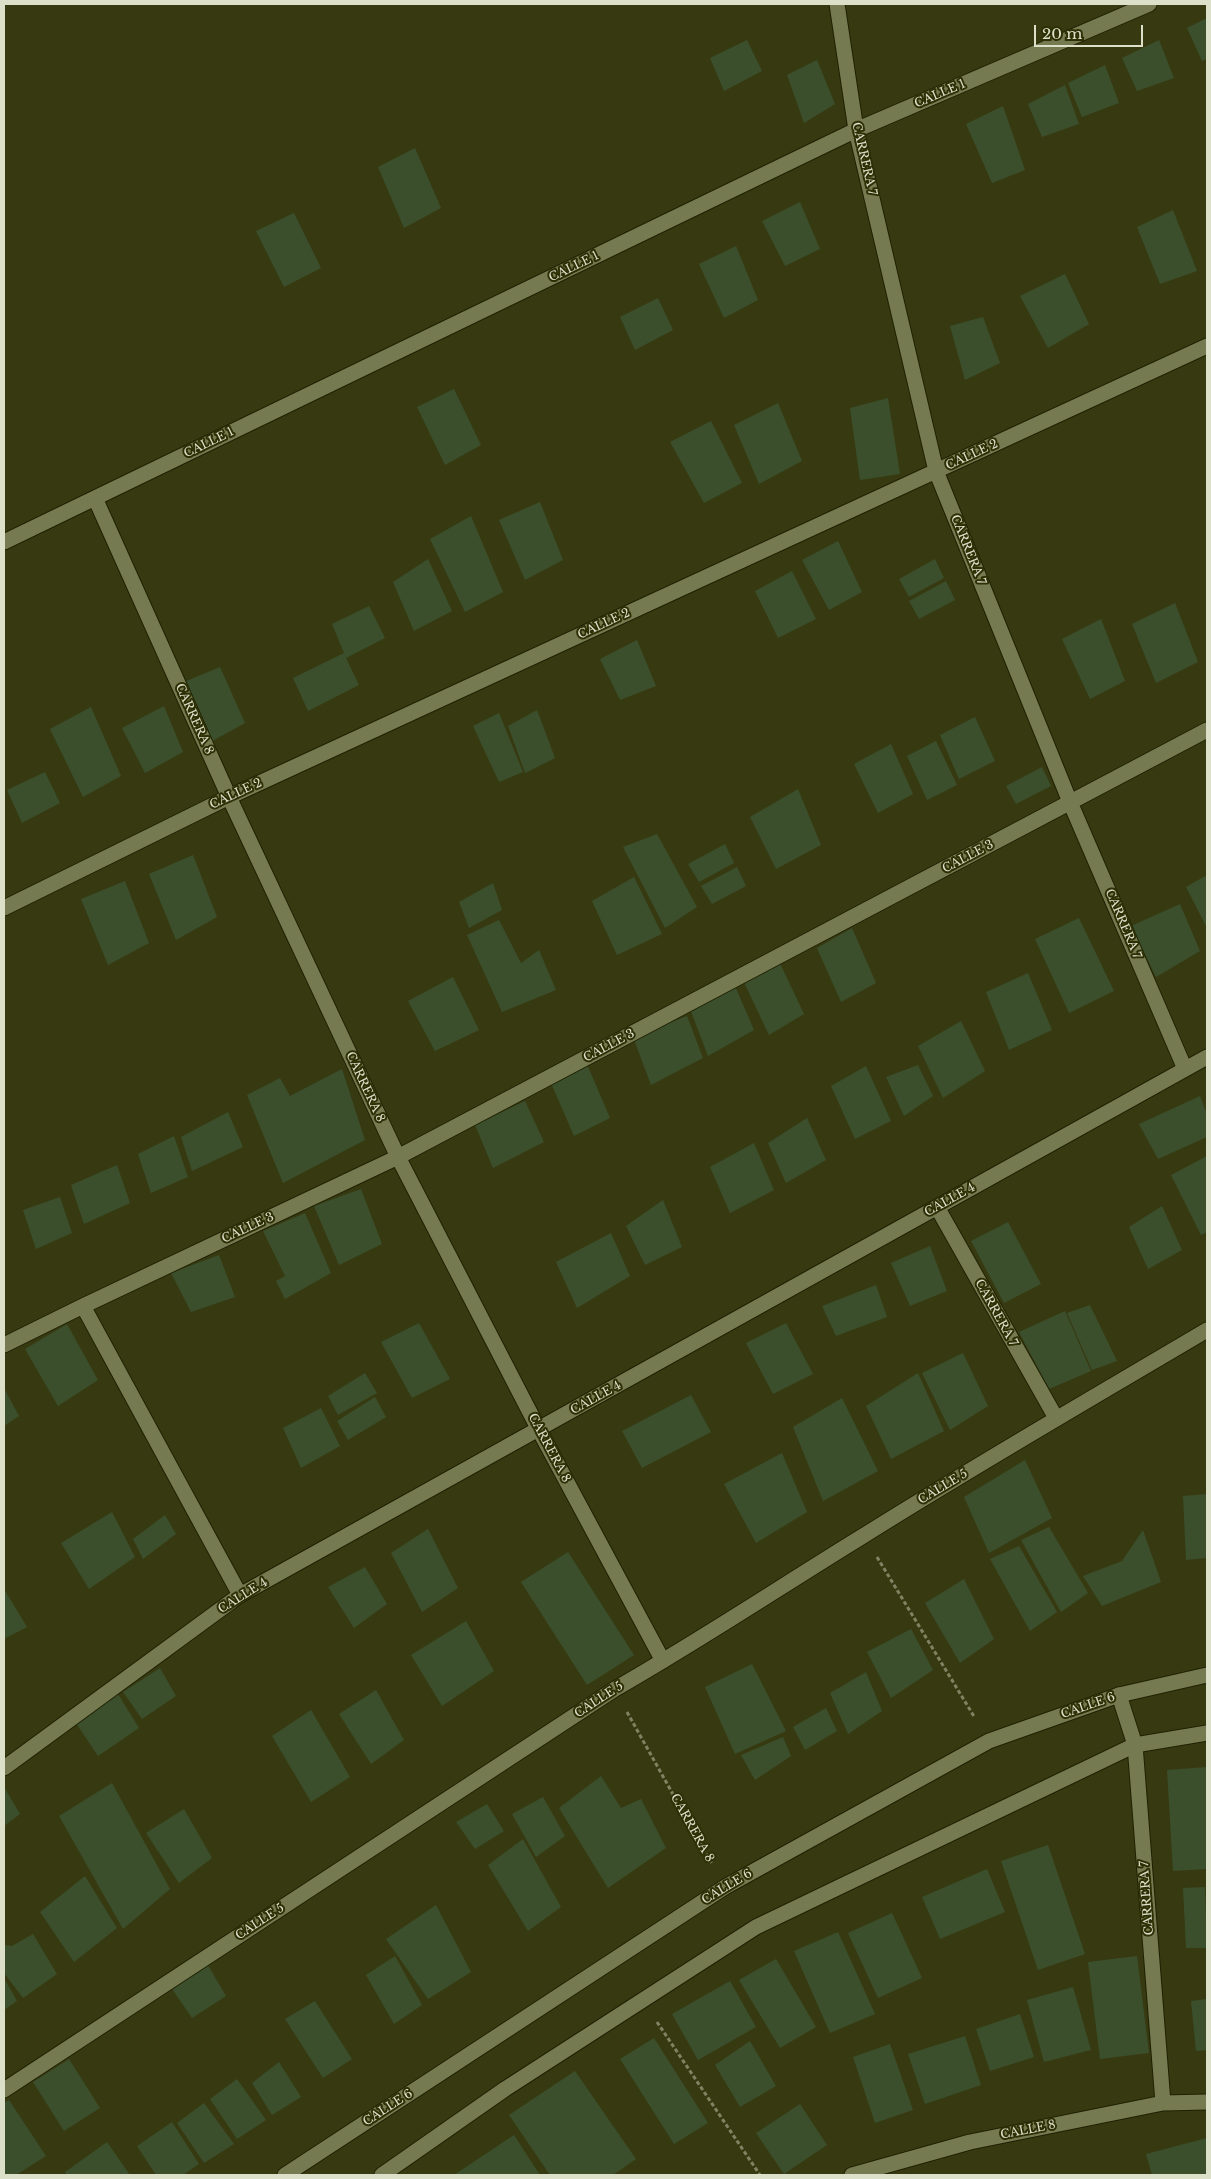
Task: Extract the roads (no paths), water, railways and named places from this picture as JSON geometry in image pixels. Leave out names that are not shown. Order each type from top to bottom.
[{"type":"street","name":"CARRERA 7","points":[[837,4],[856,130],[936,471],[1070,802],[1185,1069]]},
{"type":"street","name":"CALLE 1","points":[[4,542],[856,130],[1149,4]]},
{"type":"street","name":"CALLE 2","points":[[4,908],[229,797],[1207,346]]},
{"type":"street","name":"CARRERA 8","points":[[94,498],[229,797],[398,1157],[539,1430],[663,1661]]},
{"type":"street","name":"CALLE 3","points":[[4,1346],[83,1306],[398,1157],[1207,730]]},
{"type":"street","name":"CALLE 4","points":[[4,1768],[240,1595],[1207,1057]]},
{"type":"street","name":"CARRERA 7","points":[[937,1207],[1056,1418]]},
{"type":"street","points":[[83,1306],[240,1595]]},
{"type":"street","name":"CALLE 5","points":[[4,2090],[615,1689],[1056,1418],[1207,1330]]},
{"type":"street","name":"CALLE 6","points":[[285,2175],[725,1887],[989,1741],[1119,1695],[1207,1675]]},
{"type":"street","name":"CARRERA 7","points":[[1119,1695],[1136,1744],[1164,2103]]},
{"type":"street","points":[[382,2175],[504,2089],[756,1927],[1136,1744],[1207,1733]]},
{"type":"street","name":"CALLE 8","points":[[852,2175],[970,2142],[1164,2103],[1207,2102]]}]
